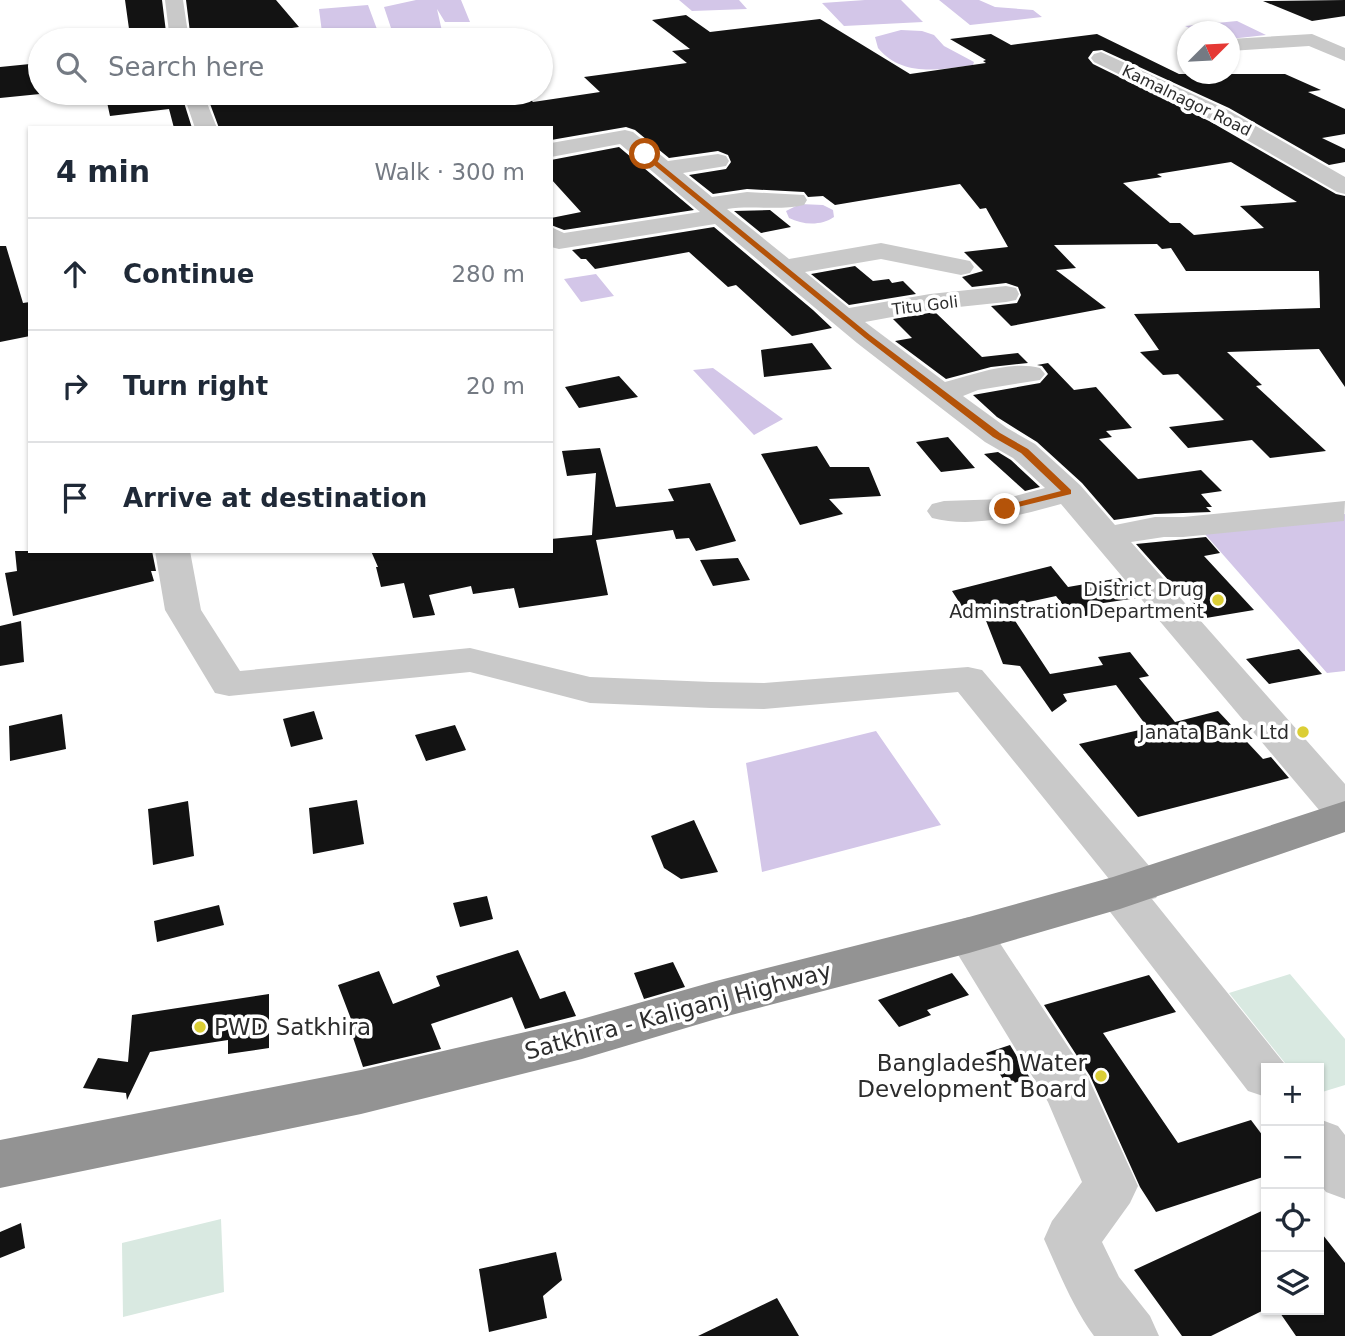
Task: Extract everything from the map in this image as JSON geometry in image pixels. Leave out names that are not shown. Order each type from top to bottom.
[{"type":"highway","name":"Satkhira - Kaliganj Highway","points":[[0,1164],[361,1092],[582,1039],[716,1000],[969,935],[1130,889],[1345,814]]},
{"type":"street","points":[[174,0],[178,28]]},
{"type":"street","points":[[1240,44],[1312,40],[1345,55]]},
{"type":"street","name":"Kamalnagor Road","points":[[1101,58],[1220,115],[1345,187]]},
{"type":"street","points":[[197,105],[205,126]]},
{"type":"street","points":[[553,150],[625,137],[844,317],[996,435],[1024,451],[1068,492],[1345,814]]},
{"type":"street","points":[[662,169],[718,161]]},
{"type":"street","points":[[553,236],[559,242],[713,210],[747,199],[795,200]]},
{"type":"street","points":[[785,268],[881,251],[961,267]]},
{"type":"street","name":"Titu Goli","points":[[844,317],[930,302],[1006,294]]},
{"type":"street","points":[[940,392],[975,381],[1030,374]]},
{"type":"street","points":[[944,511],[1005,509],[1068,492]]},
{"type":"street","points":[[1107,537],[1167,524],[1183,527],[1344,511]]},
{"type":"street","points":[[173,553],[183,610],[229,684],[470,660],[590,690],[764,696],[968,679],[1130,889],[1261,1069]]},
{"type":"street","points":[[969,935],[1070,1092],[1111,1186],[1072,1239],[1099,1296],[1129,1336]]},
{"type":"street","points":[[1324,1148],[1345,1175]]},
{"type":"shaded area","points":[[416,0],[461,0],[470,22],[445,22],[437,9],[441,28],[391,28],[384,7]]},
{"type":"shaded area","points":[[679,0],[739,0],[747,9],[692,11]]},
{"type":"shaded area","points":[[901,0],[923,22],[844,26],[822,3]]},
{"type":"shaded area","points":[[939,0],[979,0],[995,7],[1033,10],[1042,17],[970,25]]},
{"type":"shaded area","points":[[368,5],[377,28],[321,28],[319,9]]},
{"type":"shaded area","points":[[1240,22],[1266,35],[1240,38]]},
{"type":"shaded area","points":[[901,30],[922,31],[934,35],[944,46],[974,62],[973,65],[922,69],[898,64],[878,48],[875,37]]},
{"type":"shaded area","points":[[800,204],[823,205],[833,210],[834,217],[812,224],[789,218],[786,211]]},
{"type":"shaded area","points":[[596,274],[614,296],[581,302],[564,279]]},
{"type":"shaded area","points":[[713,368],[783,419],[754,435],[693,370]]},
{"type":"shaded area","points":[[1345,514],[1345,671],[1327,673],[1204,533]]},
{"type":"shaded area","points":[[876,731],[941,825],[762,872],[746,763]]},
{"type":"shaded area","points":[[1290,974],[1345,1039],[1345,1085],[1324,1091],[1324,1063],[1285,1063],[1229,993]]},
{"type":"shaded area","points":[[221,1219],[224,1292],[123,1317],[122,1243]]},
{"type":"building","points":[[125,0],[162,0],[166,28],[129,28]]},
{"type":"building","points":[[186,0],[276,0],[299,27],[292,28],[190,28]]},
{"type":"building","points":[[1345,0],[1345,16],[1312,21],[1263,1]]},
{"type":"building","points":[[686,15],[710,32],[820,19],[910,74],[986,63],[983,61],[986,60],[950,39],[991,34],[1011,45],[1097,34],[1177,73],[1177,84],[1240,84],[1240,74],[1285,74],[1321,90],[1308,92],[1345,109],[1345,134],[1322,138],[1345,149],[1345,162],[1329,165],[1229,108],[1102,50],[1093,51],[1088,58],[1093,64],[1211,122],[1336,194],[1345,196],[1345,387],[1319,349],[1227,352],[1262,385],[1256,386],[1326,451],[1270,458],[1252,440],[1188,448],[1169,427],[1224,420],[1178,374],[1163,375],[1140,352],[1159,350],[1134,314],[1320,308],[1319,271],[1186,271],[1171,248],[1162,249],[1157,244],[1054,245],[1076,268],[1056,270],[1106,308],[1011,326],[991,306],[1017,303],[1021,295],[1018,287],[1006,283],[972,287],[962,277],[983,271],[964,252],[1008,247],[986,208],[980,209],[960,184],[835,205],[823,196],[808,197],[804,192],[747,189],[713,194],[689,175],[726,169],[731,162],[728,155],[718,151],[669,158],[635,130],[626,127],[553,140],[553,126],[218,126],[210,105],[553,105],[553,99],[600,92],[584,77],[687,63],[672,51],[690,49],[652,20]],"holes":[[[1231,162],[1297,202],[1240,206],[1264,228],[1194,235],[1180,223],[1170,223],[1123,183],[1162,177],[1157,174]]]},
{"type":"building","points":[[28,64],[28,95],[0,98],[0,67]]},
{"type":"building","points":[[108,105],[185,105],[191,126],[173,126],[169,109],[110,116]]},
{"type":"building","points":[[619,147],[694,210],[564,230],[553,226],[553,218],[581,212],[553,181],[553,160]]},
{"type":"building","points":[[770,210],[791,227],[761,233],[734,211]]},
{"type":"building","points":[[714,227],[832,328],[792,336],[736,285],[728,287],[689,252],[595,269],[572,250]]},
{"type":"building","points":[[0,246],[6,246],[23,303],[28,302],[28,336],[0,342]]},
{"type":"building","points":[[855,266],[873,281],[903,281],[916,294],[849,305],[811,274]]},
{"type":"building","points":[[935,312],[982,357],[1018,353],[1028,363],[991,367],[946,379],[895,341],[912,338],[893,319]]},
{"type":"building","points":[[812,343],[832,369],[764,377],[761,350]]},
{"type":"building","points":[[1048,363],[1074,390],[1096,387],[1132,428],[1106,431],[1112,437],[1099,439],[1138,479],[1201,470],[1222,491],[1201,494],[1212,507],[1206,507],[1211,512],[1155,514],[1114,520],[1082,483],[1037,442],[997,417],[973,395],[1040,383],[1048,374],[1042,366],[1037,365]]},
{"type":"building","points":[[619,376],[638,397],[579,408],[565,387]]},
{"type":"building","points":[[948,437],[975,468],[941,472],[916,442]]},
{"type":"building","points":[[817,446],[830,467],[869,467],[881,496],[829,499],[843,514],[800,525],[761,454]]},
{"type":"building","points":[[600,448],[616,507],[674,501],[668,489],[710,483],[736,541],[696,551],[689,538],[676,539],[673,530],[596,540],[608,595],[519,608],[514,588],[473,594],[471,586],[429,595],[435,615],[413,618],[404,583],[381,587],[378,567],[372,553],[553,553],[553,539],[592,535],[596,473],[567,476],[562,451]]},
{"type":"building","points":[[998,452],[1011,460],[1040,487],[1025,491],[984,454]]},
{"type":"building","points":[[1206,537],[1220,553],[1204,556],[1254,610],[1206,618],[1136,544]]},
{"type":"building","points":[[15,551],[152,553],[156,571],[151,571],[154,581],[13,616],[5,573],[17,571]]},
{"type":"building","points":[[738,558],[750,580],[713,586],[700,560]]},
{"type":"building","points":[[1051,566],[1068,587],[1120,578],[1137,598],[1090,605],[1098,614],[1073,618],[1056,596],[1006,607],[1050,674],[1103,665],[1098,657],[1130,652],[1149,676],[1139,678],[1175,722],[1218,711],[1263,759],[1271,757],[1289,778],[1138,817],[1079,744],[1148,728],[1116,685],[1063,694],[1067,701],[1052,712],[1020,666],[1003,664],[983,613],[968,616],[952,591]]},
{"type":"building","points":[[21,621],[24,662],[0,666],[0,626]]},
{"type":"building","points":[[1299,649],[1322,674],[1269,684],[1246,659]]},
{"type":"building","points":[[314,711],[323,739],[291,747],[283,719]]},
{"type":"building","points":[[62,714],[66,749],[10,761],[9,726]]},
{"type":"building","points":[[455,725],[466,750],[426,761],[415,735]]},
{"type":"building","points":[[357,800],[364,844],[313,854],[309,808]]},
{"type":"building","points":[[188,801],[194,856],[153,865],[148,809]]},
{"type":"building","points":[[694,820],[718,872],[681,879],[664,868],[651,836]]},
{"type":"building","points":[[487,896],[493,919],[460,927],[453,903]]},
{"type":"building","points":[[219,905],[224,925],[157,942],[154,921]]},
{"type":"building","points":[[518,950],[540,999],[565,991],[576,1016],[525,1029],[512,997],[431,1024],[441,1049],[363,1067],[347,1020],[351,1019],[338,985],[379,971],[393,1004],[440,986],[436,976]]},
{"type":"building","points":[[673,962],[685,987],[644,999],[634,973]]},
{"type":"building","points":[[952,973],[969,995],[927,1010],[931,1015],[899,1027],[878,1000]]},
{"type":"building","name":"Bangladesh Water Development Board","points":[[1149,975],[1176,1012],[1103,1033],[1178,1143],[1251,1120],[1261,1133],[1261,1178],[1156,1212],[1140,1187],[1090,1076],[1044,1005]]},
{"type":"building","name":"PWD Satkhira","points":[[269,994],[269,1048],[228,1054],[228,1040],[150,1052],[127,1100],[126,1093],[83,1088],[98,1058],[128,1062],[132,1015]]},
{"type":"building","points":[[1010,1045],[1030,1078],[1007,1085],[986,1053]]},
{"type":"building","points":[[1261,1211],[1261,1311],[1211,1336],[1182,1336],[1134,1270]]},
{"type":"building","points":[[21,1223],[25,1248],[0,1258],[0,1232]]},
{"type":"building","points":[[1324,1236],[1345,1263],[1345,1336],[1296,1336],[1281,1315],[1324,1315]]},
{"type":"building","points":[[556,1252],[562,1280],[543,1296],[547,1318],[489,1332],[479,1269]]},
{"type":"building","points":[[777,1298],[799,1336],[698,1336]]},
{"type":"place","name":"District Drug Adminstration Department","points":[[1218,600]]},
{"type":"place","name":"Janata Bank Ltd","points":[[1303,732]]},
{"type":"place","name":"PWD Satkhira","points":[[200,1027]]},
{"type":"place","name":"Bangladesh Water Development Board","points":[[1101,1076]]},
{"type":"route","points":[[645,154],[867,337],[996,435],[1024,451],[1068,492],[1005,509]]}]
